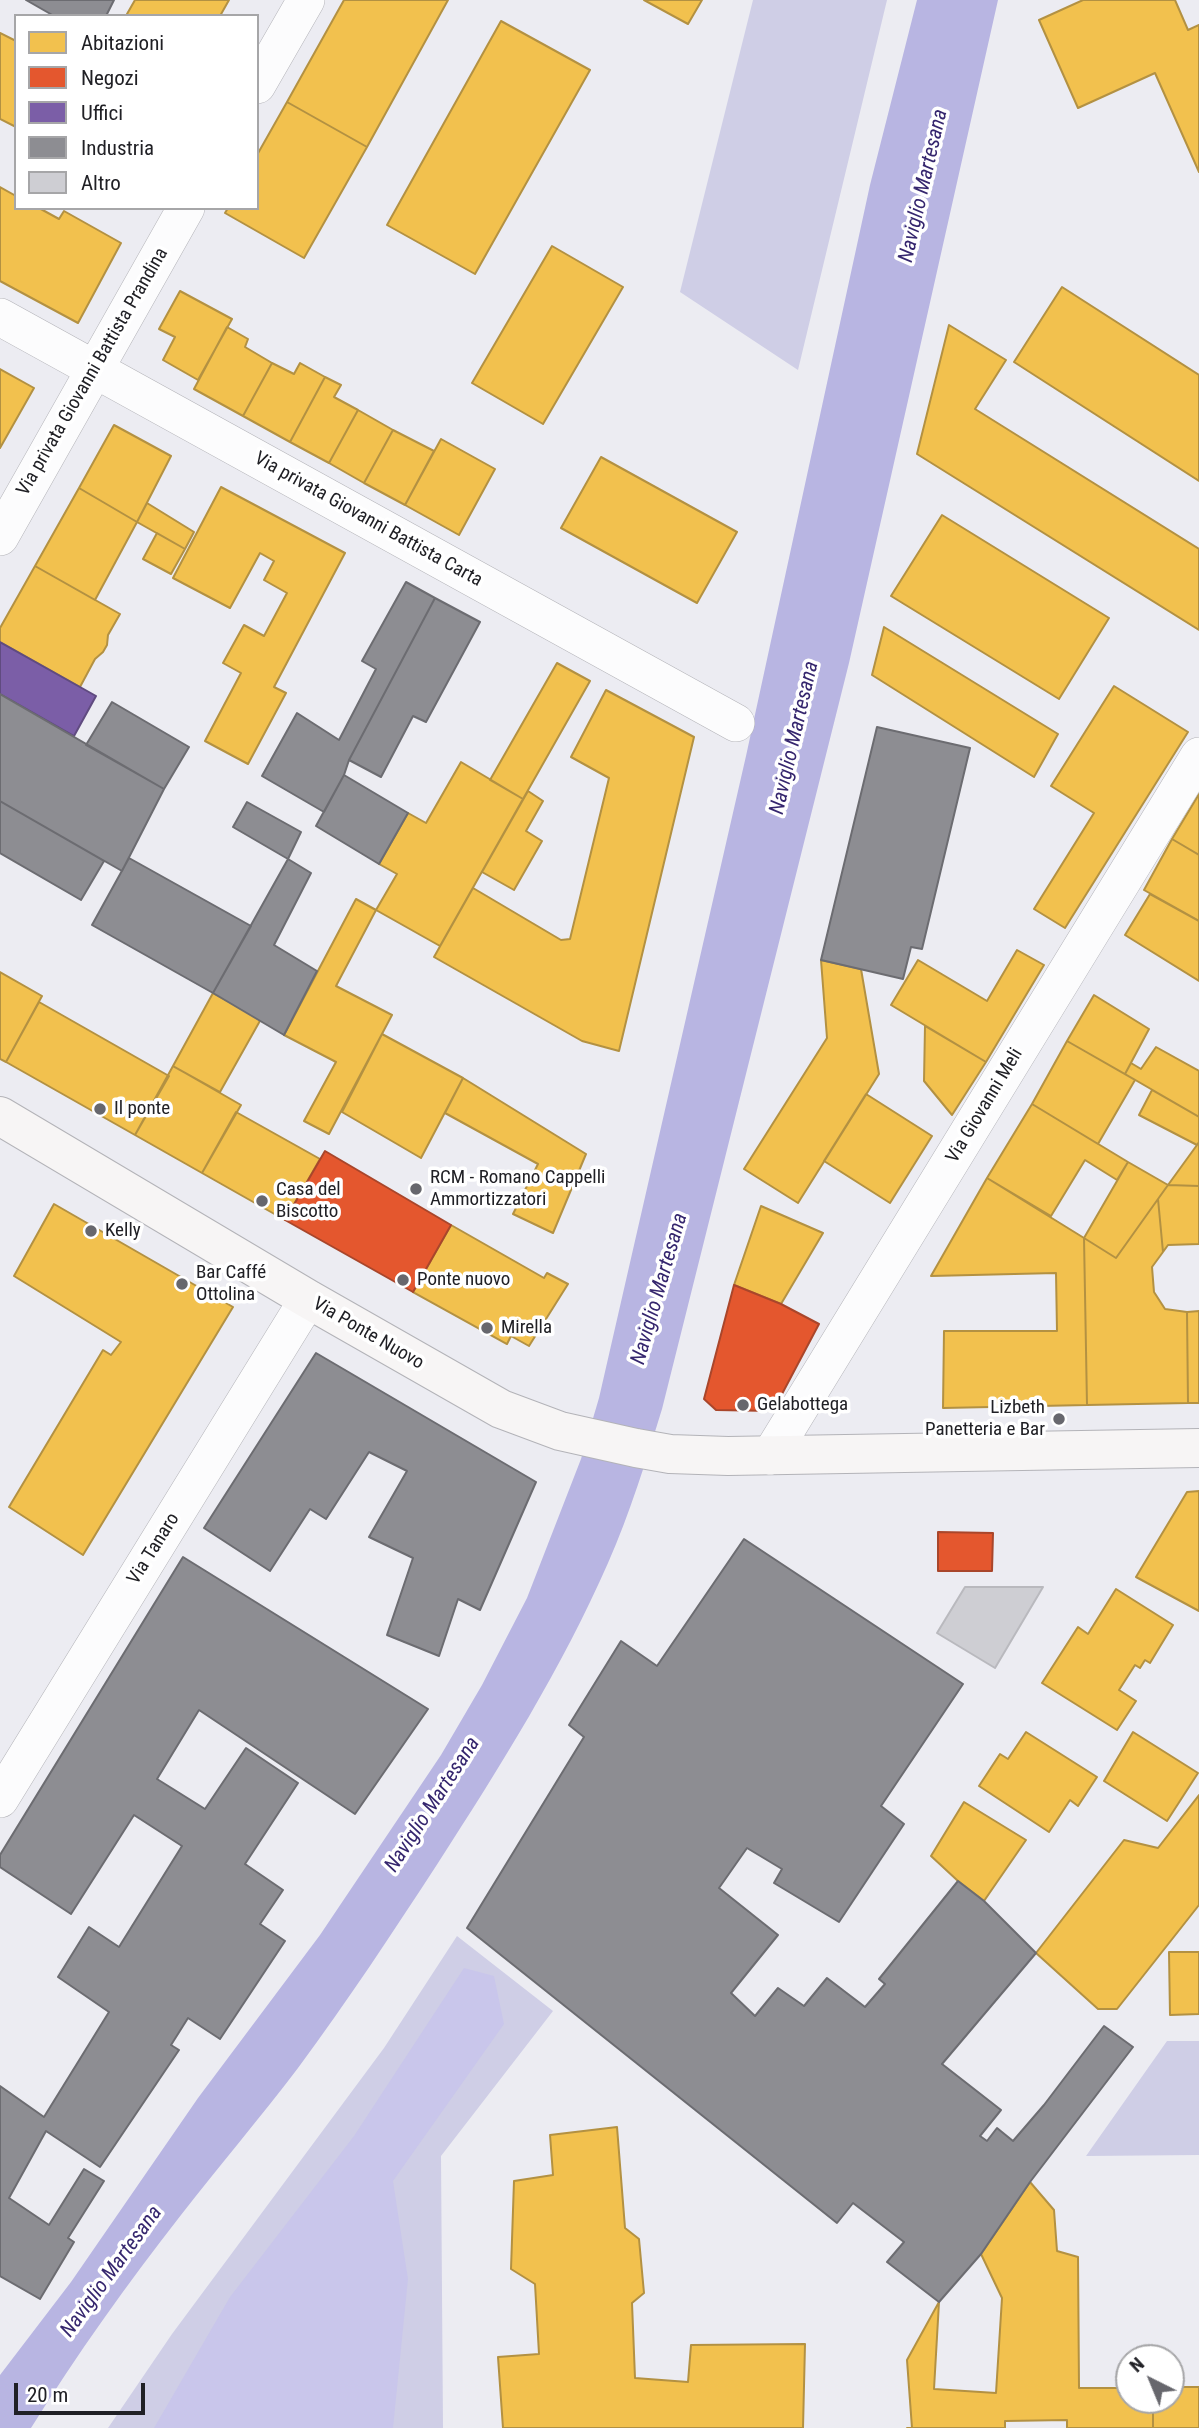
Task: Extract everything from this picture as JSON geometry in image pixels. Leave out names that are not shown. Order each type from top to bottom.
[{"type":"street","points":[[259,82],[306,0]]},
{"type":"street","name":"Via privata Giovanni Battista Prandina","points":[[0,537],[185,210]]},
{"type":"street","name":"Via privata Giovanni Battista Carta","points":[[0,317],[736,723]]},
{"type":"street","name":"Via Giovanni Meli","points":[[770,1456],[1199,756]]},
{"type":"street","name":"Via Ponte Nuovo","points":[[0,1116],[308,1300],[491,1405],[560,1431],[678,1455],[770,1456],[1199,1448]]},
{"type":"street","name":"Via Tanaro","points":[[0,1799],[308,1300]]},
{"type":"shaded area","points":[[753,0],[887,0],[798,370],[680,292]]},
{"type":"shaded area","points":[[457,1936],[553,2011],[441,2156],[443,2428],[108,2428],[172,2334],[384,2048]]},
{"type":"shaded area","points":[[464,1968],[494,1976],[504,2024],[393,2181],[408,2279],[393,2428],[154,2428],[230,2297],[354,2136]]},
{"type":"shaded area","points":[[1167,2041],[1199,2041],[1199,2155],[1086,2156]]},
{"type":"water","name":"Naviglio Martesana","points":[[917,0],[998,0],[849,663],[662,1409],[623,1525],[571,1641],[507,1754],[352,1992],[298,2068],[141,2267],[84,2346],[31,2428],[0,2428],[0,2375],[71,2282],[198,2098],[320,1935],[441,1755],[482,1685],[527,1598],[581,1459],[599,1398],[746,756],[870,185]]},
{"type":"building: Abitazioni","points":[[135,0],[229,0],[221,14],[127,14]]},
{"type":"building: Abitazioni","points":[[344,0],[448,0],[367,147],[287,102]]},
{"type":"building: Abitazioni","points":[[644,0],[702,0],[688,24]]},
{"type":"building: Abitazioni","points":[[1083,0],[1175,0],[1188,30],[1199,25],[1199,172],[1155,73],[1078,108],[1039,20]]},
{"type":"building: Abitazioni","points":[[501,21],[590,70],[475,274],[387,225]]},
{"type":"building: Abitazioni","points":[[0,33],[14,40],[14,126],[0,119]]},
{"type":"building: Abitazioni","points":[[287,102],[367,147],[304,258],[225,213],[227,210],[259,210],[259,151]]},
{"type":"building: Abitazioni","points":[[0,187],[14,195],[14,210],[43,210],[59,219],[64,211],[121,243],[78,323],[0,281]]},
{"type":"building: Abitazioni","points":[[552,246],[623,287],[543,424],[472,383]]},
{"type":"building: Abitazioni","points":[[1062,287],[1199,375],[1199,481],[1014,362]]},
{"type":"building: Abitazioni","points":[[180,291],[232,319],[198,380],[163,360],[175,337],[159,329]]},
{"type":"building: Abitazioni","points":[[949,325],[1006,360],[975,409],[1199,549],[1199,630],[917,454]]},
{"type":"building: Abitazioni","points":[[227,327],[248,339],[245,347],[272,363],[243,416],[194,389]]},
{"type":"building: Abitazioni","points":[[272,363],[294,374],[300,363],[325,377],[290,442],[243,416]]},
{"type":"building: Abitazioni","points":[[0,369],[34,388],[0,448]]},
{"type":"building: Abitazioni","points":[[325,377],[341,385],[334,397],[358,410],[329,463],[290,442]]},
{"type":"building: Abitazioni","points":[[358,410],[393,430],[364,483],[329,463]]},
{"type":"building: Abitazioni","points":[[114,425],[171,456],[137,522],[79,488]]},
{"type":"building: Abitazioni","points":[[393,430],[434,451],[405,505],[364,483]]},
{"type":"building: Abitazioni","points":[[441,439],[495,469],[459,535],[405,505]]},
{"type":"building: Abitazioni","points":[[601,457],[737,532],[697,603],[561,528]]},
{"type":"building: Abitazioni","points":[[221,487],[345,553],[274,687],[286,693],[248,764],[205,741],[241,673],[223,663],[244,625],[264,636],[287,593],[264,580],[274,561],[260,553],[230,608],[173,578]]},
{"type":"building: Abitazioni","points":[[79,488],[137,522],[95,600],[35,566]]},
{"type":"building: Abitazioni","points":[[147,503],[194,532],[185,549],[137,522]]},
{"type":"building: Abitazioni","points":[[942,515],[1109,618],[1059,699],[891,596]]},
{"type":"building: Abitazioni","points":[[157,533],[185,549],[171,574],[143,559]]},
{"type":"building: Abitazioni","points":[[35,566],[120,614],[108,635],[107,645],[95,659],[80,687],[0,642],[0,628]]},
{"type":"building: Abitazioni","points":[[884,627],[1058,734],[1034,777],[872,675]]},
{"type":"building: Abitazioni","points":[[557,663],[590,681],[523,799],[490,780]]},
{"type":"building: Abitazioni","points":[[1114,686],[1188,732],[1065,928],[1034,909],[1094,813],[1051,786]]},
{"type":"building: Abitazioni","points":[[606,690],[694,737],[619,1051],[582,1041],[434,957],[473,888],[561,940],[570,939],[609,778],[571,757]]},
{"type":"building: Abitazioni","points":[[461,762],[523,799],[440,946],[376,910],[397,874],[379,864],[408,813],[426,823]]},
{"type":"building: Abitazioni","points":[[528,791],[543,801],[526,831],[542,841],[514,890],[482,872]]},
{"type":"building: Abitazioni","points":[[1199,794],[1199,855],[1172,839]]},
{"type":"building: Abitazioni","points":[[1172,839],[1199,855],[1199,921],[1144,890]]},
{"type":"building: Abitazioni","points":[[1150,894],[1199,921],[1199,981],[1125,935]]},
{"type":"building: Abitazioni","points":[[356,899],[376,910],[336,986],[392,1015],[329,1134],[304,1121],[336,1062],[284,1035]]},
{"type":"building: Abitazioni","points":[[1017,950],[1044,965],[986,1062],[891,1005],[918,960],[987,1001]]},
{"type":"building: Abitazioni","points":[[821,960],[861,969],[879,1074],[798,1203],[744,1169],[827,1038]]},
{"type":"building: Abitazioni","points":[[0,972],[42,996],[6,1062],[0,1059]]},
{"type":"building: Abitazioni","points":[[213,993],[261,1019],[220,1092],[173,1066]]},
{"type":"building: Abitazioni","points":[[1094,995],[1149,1029],[1125,1074],[1067,1041]]},
{"type":"building: Abitazioni","points":[[39,1002],[169,1076],[135,1135],[6,1062]]},
{"type":"building: Abitazioni","points":[[925,1026],[986,1062],[952,1115],[924,1081]]},
{"type":"building: Abitazioni","points":[[382,1034],[463,1078],[421,1158],[342,1112]]},
{"type":"building: Abitazioni","points":[[1067,1041],[1135,1080],[1098,1144],[1032,1104]]},
{"type":"building: Abitazioni","points":[[1156,1047],[1199,1071],[1199,1117],[1125,1074],[1131,1063],[1141,1069]]},
{"type":"building: Abitazioni","points":[[173,1066],[241,1105],[202,1173],[135,1135]]},
{"type":"building: Abitazioni","points":[[463,1078],[586,1154],[553,1233],[513,1214],[538,1164],[445,1113]]},
{"type":"building: Abitazioni","points":[[1152,1090],[1199,1117],[1197,1145],[1139,1115]]},
{"type":"building: Abitazioni","points":[[866,1094],[932,1136],[890,1203],[824,1161]]},
{"type":"building: Abitazioni","points":[[1032,1104],[1128,1162],[1117,1180],[1085,1160],[1051,1216],[987,1178]]},
{"type":"building: Abitazioni","points":[[236,1112],[320,1159],[285,1220],[202,1173]]},
{"type":"building: Abitazioni","points":[[1199,1142],[1199,1186],[1168,1185],[1197,1145]]},
{"type":"building: Abitazioni","points":[[1128,1162],[1168,1185],[1116,1258],[1084,1238]]},
{"type":"building: Abitazioni","points":[[987,1178],[1084,1238],[1087,1405],[943,1408],[944,1331],[1057,1331],[1056,1273],[931,1276]]},
{"type":"building: Abitazioni","points":[[1168,1185],[1199,1186],[1199,1244],[1168,1245],[1163,1252],[1158,1199]]},
{"type":"building: Abitazioni","points":[[1158,1199],[1163,1252],[1152,1267],[1154,1292],[1165,1309],[1187,1312],[1188,1403],[1087,1405],[1084,1238],[1116,1258]]},
{"type":"building: Abitazioni","points":[[54,1204],[233,1307],[83,1555],[9,1507],[103,1350],[111,1355],[121,1342],[14,1276]]},
{"type":"building: Abitazioni","points":[[761,1206],[823,1233],[781,1304],[734,1285]]},
{"type":"building: Abitazioni","points":[[451,1225],[544,1278],[547,1273],[568,1284],[529,1346],[511,1336],[507,1344],[413,1292]]},
{"type":"building: Abitazioni","points":[[1199,1311],[1199,1403],[1188,1403],[1187,1312]]},
{"type":"building: Abitazioni","points":[[1199,1491],[1199,1611],[1136,1577],[1187,1492]]},
{"type":"building: Abitazioni","points":[[1116,1589],[1173,1625],[1150,1663],[1145,1660],[1140,1668],[1135,1665],[1119,1690],[1136,1701],[1117,1730],[1042,1683],[1078,1627],[1088,1634]]},
{"type":"building: Abitazioni","points":[[1026,1732],[1097,1777],[1078,1806],[1070,1800],[1049,1832],[979,1786],[1000,1754],[1008,1759]]},
{"type":"building: Abitazioni","points":[[1133,1732],[1198,1773],[1167,1821],[1104,1781]]},
{"type":"building: Abitazioni","points":[[1199,1795],[1199,1905],[1117,2009],[1098,2009],[1036,1953],[1124,1840],[1158,1848]]},
{"type":"building: Abitazioni","points":[[964,1802],[1026,1840],[984,1901],[931,1856]]},
{"type":"building: Abitazioni","points":[[1169,1952],[1199,1952],[1199,2014],[1170,2015]]},
{"type":"building: Abitazioni","points":[[617,2127],[625,2228],[639,2239],[644,2293],[632,2303],[635,2378],[688,2382],[691,2345],[805,2344],[803,2428],[503,2428],[498,2357],[539,2354],[535,2284],[511,2269],[514,2181],[553,2175],[550,2135]]},
{"type":"building: Abitazioni","points":[[1030,2182],[1054,2210],[1057,2251],[1078,2257],[1079,2388],[1115,2388],[1115,2414],[1153,2414],[1153,2428],[1067,2428],[1067,2420],[1005,2421],[1005,2428],[912,2428],[907,2360],[939,2302],[934,2389],[996,2393],[1002,2298],[981,2254]]},
{"type":"building: Abitazioni","points":[[1185,2387],[1199,2387],[1199,2428],[1153,2428],[1153,2414],[1185,2414]]},
{"type":"building: Negozi","points":[[325,1151],[451,1225],[413,1292],[285,1220]]},
{"type":"building: Negozi","points":[[734,1285],[781,1304],[819,1324],[773,1411],[716,1410],[704,1399]]},
{"type":"building: Negozi","points":[[938,1532],[993,1533],[992,1571],[938,1571]]},
{"type":"building: Uffici","points":[[0,642],[96,696],[74,736],[0,694]]},
{"type":"building: Industria","points":[[26,0],[114,0],[107,14],[50,14]]},
{"type":"building: Industria","points":[[406,582],[435,598],[324,812],[262,776],[297,713],[339,740],[376,669],[362,661]]},
{"type":"building: Industria","points":[[435,598],[480,622],[426,722],[413,716],[381,777],[349,760]]},
{"type":"building: Industria","points":[[0,694],[164,789],[122,871],[0,801]]},
{"type":"building: Industria","points":[[112,702],[189,747],[164,789],[86,745]]},
{"type":"building: Industria","points":[[877,727],[970,748],[922,949],[911,947],[903,979],[821,960]]},
{"type":"building: Industria","points":[[344,775],[408,813],[379,864],[316,826]]},
{"type":"building: Industria","points":[[0,801],[104,861],[81,900],[0,853]]},
{"type":"building: Industria","points":[[247,802],[301,832],[288,859],[233,827]]},
{"type":"building: Industria","points":[[129,858],[251,926],[213,993],[92,925]]},
{"type":"building: Industria","points":[[288,859],[311,873],[274,945],[317,971],[284,1035],[213,993]]},
{"type":"building: Industria","points":[[316,1353],[536,1482],[480,1610],[458,1599],[439,1656],[387,1635],[413,1558],[369,1537],[407,1471],[369,1452],[326,1519],[310,1509],[270,1571],[204,1528]]},
{"type":"building: Industria","points":[[744,1539],[963,1684],[881,1806],[904,1824],[839,1922],[774,1883],[782,1869],[747,1848],[719,1888],[778,1935],[731,1993],[755,2016],[778,1988],[804,2006],[827,1978],[865,2007],[885,1984],[879,1979],[958,1881],[984,1901],[1036,1953],[942,2064],[1001,2110],[980,2136],[987,2141],[997,2128],[1013,2141],[1104,2026],[1133,2047],[1030,2182],[981,2254],[939,2302],[887,2262],[904,2242],[853,2203],[837,2223],[467,1928],[584,1737],[569,1725],[621,1641],[657,1666]]},
{"type":"building: Industria","points":[[183,1557],[428,1709],[355,1814],[199,1710],[157,1779],[205,1809],[246,1748],[298,1783],[245,1864],[283,1890],[260,1924],[285,1941],[220,2039],[188,2018],[171,2045],[179,2050],[100,2167],[46,2131],[9,2198],[49,2225],[84,2169],[104,2181],[68,2238],[74,2242],[40,2299],[0,2276],[0,2086],[44,2117],[109,2012],[58,1977],[89,1927],[119,1947],[182,1846],[134,1815],[71,1914],[0,1867],[0,1855]]},
{"type":"building: Altro","points":[[965,1587],[1043,1587],[995,1668],[937,1633]]},
{"type":"place","name":"Il ponte","points":[[100,1109]]},
{"type":"place","name":"RCM - Romano Cappelli Ammortizzatori","points":[[416,1189]]},
{"type":"place","name":"Casa del Biscotto","points":[[262,1201]]},
{"type":"place","name":"Kelly","points":[[91,1231]]},
{"type":"place","name":"Ponte nuovo","points":[[403,1280]]},
{"type":"place","name":"Bar Caffé Ottolina","points":[[182,1284]]},
{"type":"place","name":"Mirella","points":[[487,1328]]},
{"type":"place","name":"Gelabottega","points":[[743,1405]]},
{"type":"place","name":"Lizbeth Panetteria e Bar","points":[[1059,1419]]}]
